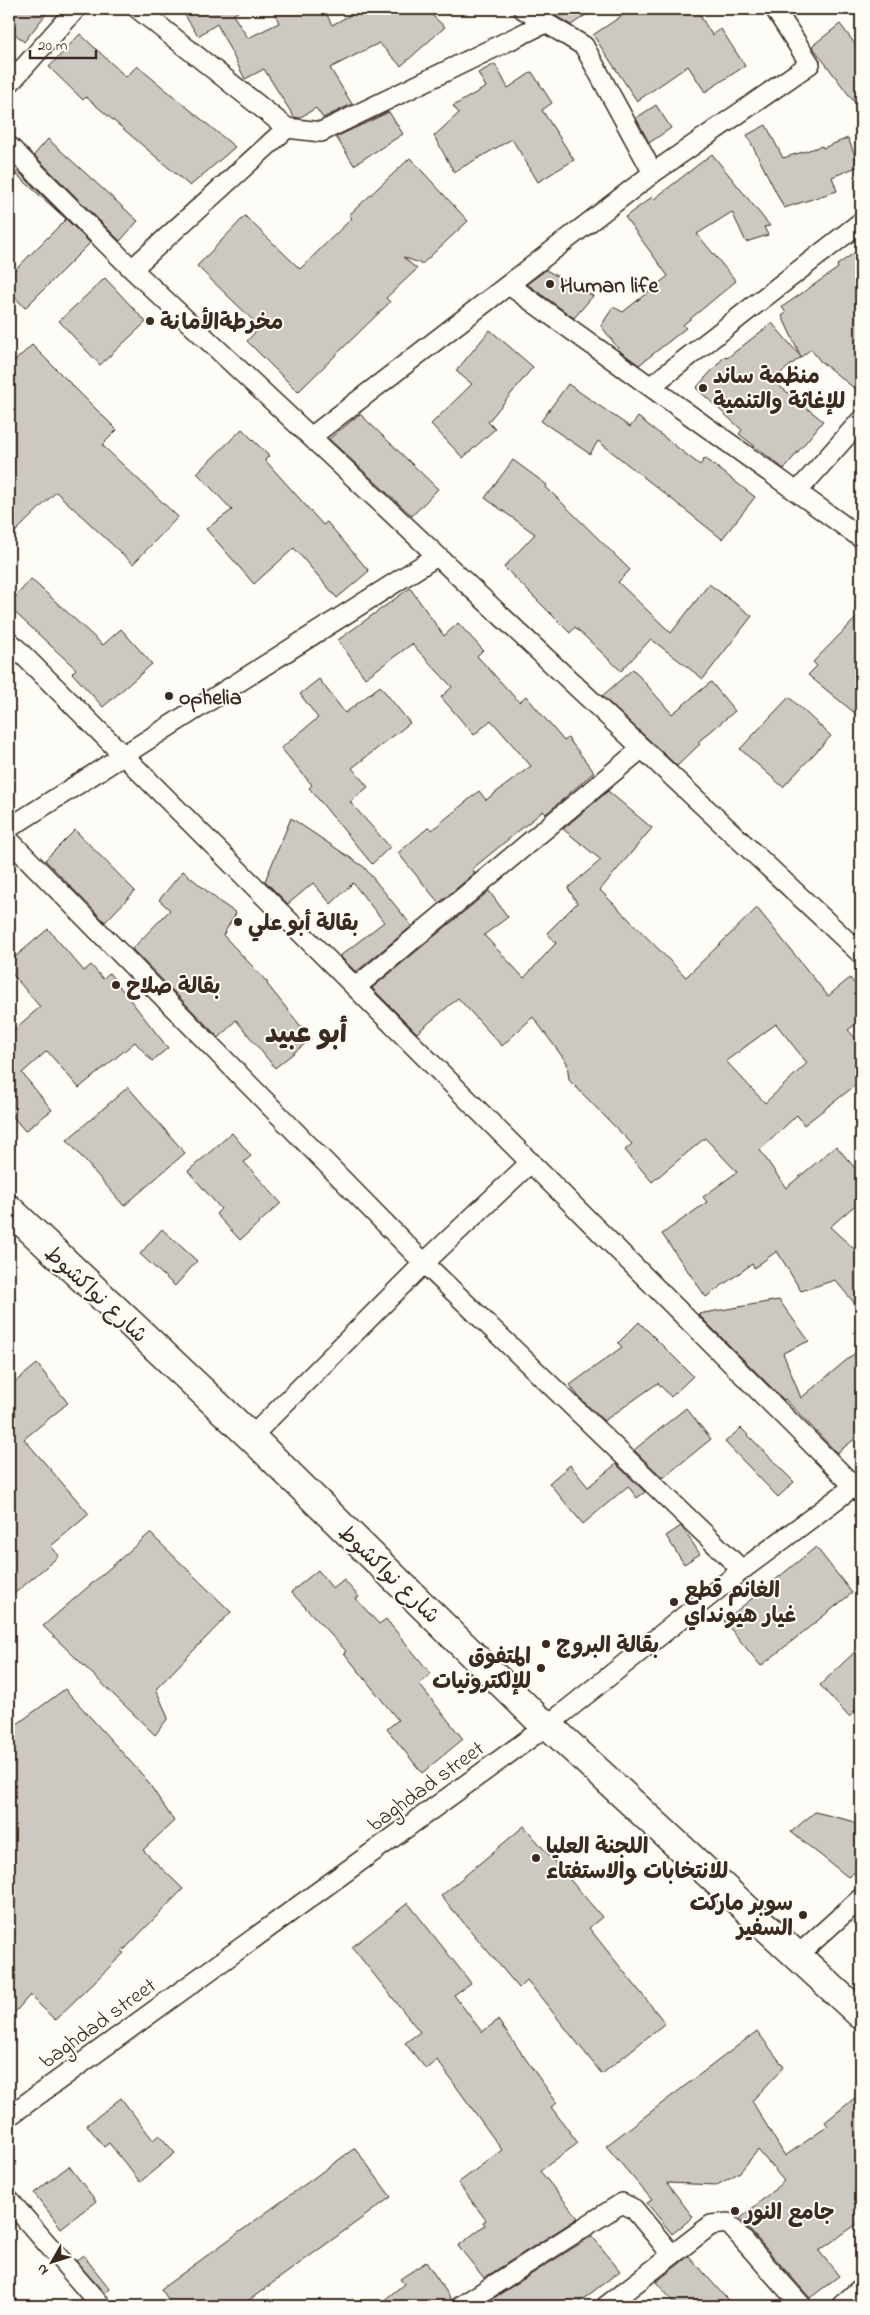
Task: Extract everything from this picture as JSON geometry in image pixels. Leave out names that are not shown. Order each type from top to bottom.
[{"type":"street","points":[[9,84],[76,9]]},
{"type":"street","points":[[523,9],[584,46],[653,173]]},
{"type":"street","points":[[310,436],[653,173],[810,64],[775,9]]},
{"type":"street","points":[[145,11],[288,128],[321,132],[545,23]]},
{"type":"street","points":[[132,269],[288,128]]},
{"type":"street","points":[[9,146],[132,269],[861,954]]},
{"type":"street","points":[[651,386],[861,222]]},
{"type":"street","points":[[509,284],[861,538]]},
{"type":"street","points":[[797,492],[861,420]]},
{"type":"street","points":[[9,828],[437,556]]},
{"type":"street","points":[[9,641],[859,1487]]},
{"type":"street","points":[[356,987],[641,749]]},
{"type":"street","points":[[9,840],[424,1263],[742,1570]]},
{"type":"street","points":[[251,1437],[424,1263],[531,1162]]},
{"type":"street","name":"شارع نواكشوط","points":[[9,1209],[251,1437],[530,1711],[548,1725],[861,2015]]},
{"type":"street","name":"baghdad street","points":[[9,2116],[548,1725],[742,1570],[859,1487]]},
{"type":"street","points":[[798,1955],[861,1898]]},
{"type":"street","points":[[9,2200],[101,2306]]},
{"type":"street","points":[[461,2306],[622,2203],[634,2209],[672,2255]]},
{"type":"street","points":[[606,2306],[711,2225],[728,2223],[802,2306]]},
{"type":"street","points":[[841,2306],[861,2288]]},
{"type":"building","points":[[9,9],[50,9],[24,42],[9,28]]},
{"type":"building","points":[[181,9],[242,9],[233,15],[248,38],[279,23],[273,9],[324,9],[332,25],[361,9],[425,9],[445,27],[401,66],[379,43],[330,68],[352,104],[323,118],[316,108],[299,118],[294,117],[264,69],[245,79],[217,24],[198,36]]},
{"type":"building","points":[[544,9],[595,9],[571,25]]},
{"type":"building","points":[[632,9],[696,9],[712,35],[721,29],[745,66],[705,92],[688,66],[637,101],[593,35]]},
{"type":"building","points":[[840,24],[861,52],[861,111],[812,46]]},
{"type":"building","points":[[80,34],[126,77],[137,66],[235,147],[190,186],[86,97],[83,100],[49,67]]},
{"type":"building","points":[[495,64],[508,88],[532,72],[552,103],[542,110],[574,160],[538,182],[512,139],[454,172],[434,136],[459,113],[453,106],[486,87],[478,73]]},
{"type":"building","points":[[656,105],[671,128],[649,143],[636,118]]},
{"type":"building","points":[[389,112],[403,134],[354,165],[336,137]]},
{"type":"building","points":[[766,125],[783,158],[822,146],[823,148],[848,138],[859,166],[832,177],[837,191],[784,208],[747,135]]},
{"type":"building","points":[[48,139],[138,221],[120,241],[34,155]]},
{"type":"building","points":[[712,154],[770,226],[764,227],[768,235],[746,242],[732,212],[697,234],[736,281],[683,325],[686,328],[639,365],[621,352],[601,326],[613,307],[623,312],[668,276],[625,217],[652,197],[654,199]]},
{"type":"building","points":[[410,158],[468,221],[422,264],[403,257],[417,269],[386,298],[390,302],[298,392],[247,341],[260,327],[197,266],[245,216],[300,269],[352,218],[349,215]]},
{"type":"building","points":[[18,171],[66,219],[16,174]]},
{"type":"building","points":[[66,219],[90,243],[25,308],[9,291],[9,276]]},
{"type":"building","points":[[861,248],[861,378],[854,388],[820,361],[811,349],[801,357],[782,316],[786,313],[782,307],[838,268],[837,265]]},
{"type":"building","points":[[546,270],[593,296],[574,318],[527,284]]},
{"type":"building","points":[[105,278],[146,322],[100,365],[59,321]]},
{"type":"building","points":[[772,323],[801,357],[772,380],[823,421],[784,469],[739,434],[742,430],[696,388],[725,356],[727,358]]},
{"type":"building","points":[[490,330],[533,367],[488,422],[495,429],[463,458],[431,424],[472,384],[456,371]]},
{"type":"building","points":[[32,345],[117,430],[102,445],[178,517],[133,564],[56,492],[9,538],[9,366]]},
{"type":"building","points":[[568,384],[630,427],[638,417],[700,465],[705,458],[755,497],[722,539],[598,441],[590,454],[541,421]]},
{"type":"building","points":[[360,414],[438,489],[412,516],[329,439]]},
{"type":"building","points":[[242,429],[269,456],[265,460],[323,525],[327,522],[369,571],[337,598],[294,548],[254,584],[206,529],[232,510],[197,473]]},
{"type":"building","points":[[513,460],[547,485],[546,487],[630,570],[618,582],[671,633],[709,584],[752,616],[703,679],[651,639],[621,671],[575,627],[570,633],[504,567],[535,534],[485,498]]},
{"type":"building","points":[[31,579],[103,645],[121,629],[152,664],[103,707],[72,673],[76,669],[9,607],[9,604]]},
{"type":"building","points":[[410,588],[444,636],[458,623],[483,650],[477,656],[519,702],[526,696],[564,741],[568,738],[594,772],[546,814],[543,811],[472,869],[475,873],[439,903],[398,853],[429,827],[432,830],[479,791],[486,800],[531,766],[491,720],[474,735],[441,697],[452,687],[412,644],[365,678],[338,640]]},
{"type":"building","points":[[861,613],[861,718],[808,675],[817,666],[813,662]]},
{"type":"building","points":[[633,669],[672,714],[711,682],[735,711],[698,742],[700,744],[677,766],[602,696]]},
{"type":"building","points":[[319,679],[345,713],[380,686],[410,723],[352,768],[368,787],[350,802],[390,847],[372,864],[309,788],[312,785],[281,748],[318,718],[300,694]]},
{"type":"building","points":[[789,697],[831,736],[783,787],[740,749]]},
{"type":"building","points":[[608,791],[652,828],[600,890],[686,977],[757,908],[828,996],[850,978],[861,992],[861,1020],[848,1030],[861,1044],[861,1081],[804,1125],[797,1115],[760,1150],[786,1188],[836,1146],[861,1175],[861,1200],[830,1227],[861,1255],[861,1311],[835,1280],[801,1291],[777,1251],[754,1268],[752,1264],[706,1297],[662,1234],[707,1202],[703,1197],[737,1172],[705,1138],[652,1182],[625,1150],[632,1144],[569,1080],[567,1063],[533,1017],[502,1046],[458,998],[417,1033],[372,988],[489,891],[508,917],[484,935],[524,978],[556,943],[547,933],[577,903],[568,888],[601,860],[563,829]],"holes":[[[776,1024],[807,1063],[765,1103],[726,1061]]]},
{"type":"building","points":[[291,818],[364,867],[412,926],[356,972],[340,956],[384,922],[353,883],[331,904],[313,883],[288,904],[265,881]]},
{"type":"building","points":[[75,830],[135,891],[105,922],[45,860]]},
{"type":"building","points":[[183,871],[236,913],[223,935],[268,983],[311,1039],[275,1068],[236,1020],[219,1038],[132,949],[170,910],[159,900]]},
{"type":"building","points":[[48,929],[84,971],[91,965],[103,979],[109,973],[168,1048],[152,1061],[135,1042],[79,1088],[47,1051],[22,1073],[52,1110],[25,1131],[9,1112],[9,1034],[40,1007],[9,970],[9,962]]},
{"type":"building","points":[[128,1087],[185,1153],[124,1206],[67,1140]]},
{"type":"building","points":[[232,1133],[251,1156],[244,1162],[281,1203],[240,1240],[216,1214],[221,1209],[188,1171]]},
{"type":"building","points":[[162,1229],[197,1261],[175,1286],[140,1254]]},
{"type":"building","points":[[779,1300],[809,1341],[783,1353],[801,1398],[861,1348],[861,1434],[837,1453],[698,1314]]},
{"type":"building","points":[[639,1322],[693,1376],[671,1397],[658,1383],[604,1421],[579,1397],[570,1385],[622,1347],[618,1343]]},
{"type":"building","points":[[37,1364],[68,1403],[24,1439],[89,1514],[51,1546],[59,1556],[9,1598],[9,1387]]},
{"type":"building","points":[[686,1408],[711,1439],[663,1478],[634,1450]]},
{"type":"building","points":[[741,1428],[794,1482],[778,1497],[725,1442]]},
{"type":"building","points":[[616,1464],[645,1492],[637,1498],[628,1486],[583,1524],[549,1483],[570,1465],[588,1487]]},
{"type":"building","points":[[681,1526],[700,1554],[684,1564],[666,1536]]},
{"type":"building","points":[[150,1533],[231,1612],[156,1689],[168,1718],[155,1735],[43,1626]]},
{"type":"building","points":[[816,1547],[852,1593],[761,1666],[724,1621]]},
{"type":"building","points":[[318,1570],[333,1589],[344,1580],[359,1597],[356,1599],[379,1624],[386,1619],[431,1674],[419,1684],[463,1739],[422,1773],[387,1729],[398,1720],[344,1653],[346,1651],[291,1592]]},
{"type":"building","points":[[861,1646],[861,1705],[849,1717],[820,1685]]},
{"type":"building","points":[[65,1689],[146,1779],[174,1821],[143,1850],[183,1889],[122,1952],[124,1953],[55,2020],[30,1995],[9,2019],[9,1730]]},
{"type":"building","points":[[815,1812],[852,1821],[861,1833],[861,1868],[848,1877],[791,1832]]},
{"type":"building","points":[[524,1826],[602,1917],[589,1928],[665,2023],[602,2074],[527,1980],[519,1988],[441,1896]]},
{"type":"building","points":[[408,1903],[471,1983],[454,1995],[482,2032],[498,2020],[557,2103],[551,2107],[578,2143],[540,2171],[578,2218],[484,2278],[458,2246],[485,2225],[483,2222],[486,2220],[458,2183],[502,2150],[437,2060],[426,2069],[405,2043],[420,2032],[352,1947]]},
{"type":"building","points":[[757,2031],[784,2067],[752,2101],[785,2156],[828,2126],[825,2122],[861,2093],[861,2221],[819,2251],[839,2276],[810,2298],[740,2219],[784,2181],[758,2150],[740,2172],[717,2185],[667,2183],[693,2217],[672,2234],[647,2203],[652,2200],[606,2146]]},
{"type":"building","points":[[121,2098],[153,2140],[159,2135],[175,2153],[140,2182],[109,2143],[104,2147],[87,2125]]},
{"type":"building","points":[[355,2148],[391,2197],[241,2306],[173,2306],[161,2289]]},
{"type":"building","points":[[69,2166],[96,2201],[61,2228],[34,2193]]},
{"type":"building","points":[[592,2236],[620,2271],[574,2306],[481,2306]]},
{"type":"building","points":[[83,2255],[110,2289],[105,2294],[76,2261]]},
{"type":"building","points":[[689,2256],[733,2306],[677,2306],[656,2282]]},
{"type":"building","points":[[426,2262],[452,2300],[450,2306],[377,2306],[404,2284],[400,2279]]},
{"type":"place","name":"Human life","points":[[550,284]]},
{"type":"place","name":"مخرطةالأمانة","points":[[150,321]]},
{"type":"place","name":"منظمة ساند للإغاثة والتنمية","points":[[703,388]]},
{"type":"place","name":"ophelia","points":[[169,696]]},
{"type":"place","name":"بقالة أبو علي","points":[[238,922]]},
{"type":"place","name":"بقالة صلاح","points":[[116,985]]},
{"type":"place","name":"الغانم قطع غيار هيونداي","points":[[674,1602]]},
{"type":"place","name":"بقالة البروج","points":[[546,1644]]},
{"type":"place","name":"المتفوق للإلكترونيات","points":[[541,1668]]},
{"type":"place","name":"اللجنة العليا للانتخابات والاستفتاء","points":[[536,1858]]},
{"type":"place","name":"سوبر ماركت السفير","points":[[803,1915]]},
{"type":"place","name":"جامع النور","points":[[735,2211]]},
{"type":"district","name":"أبو عبيد","points":[[306,1032]]}]
